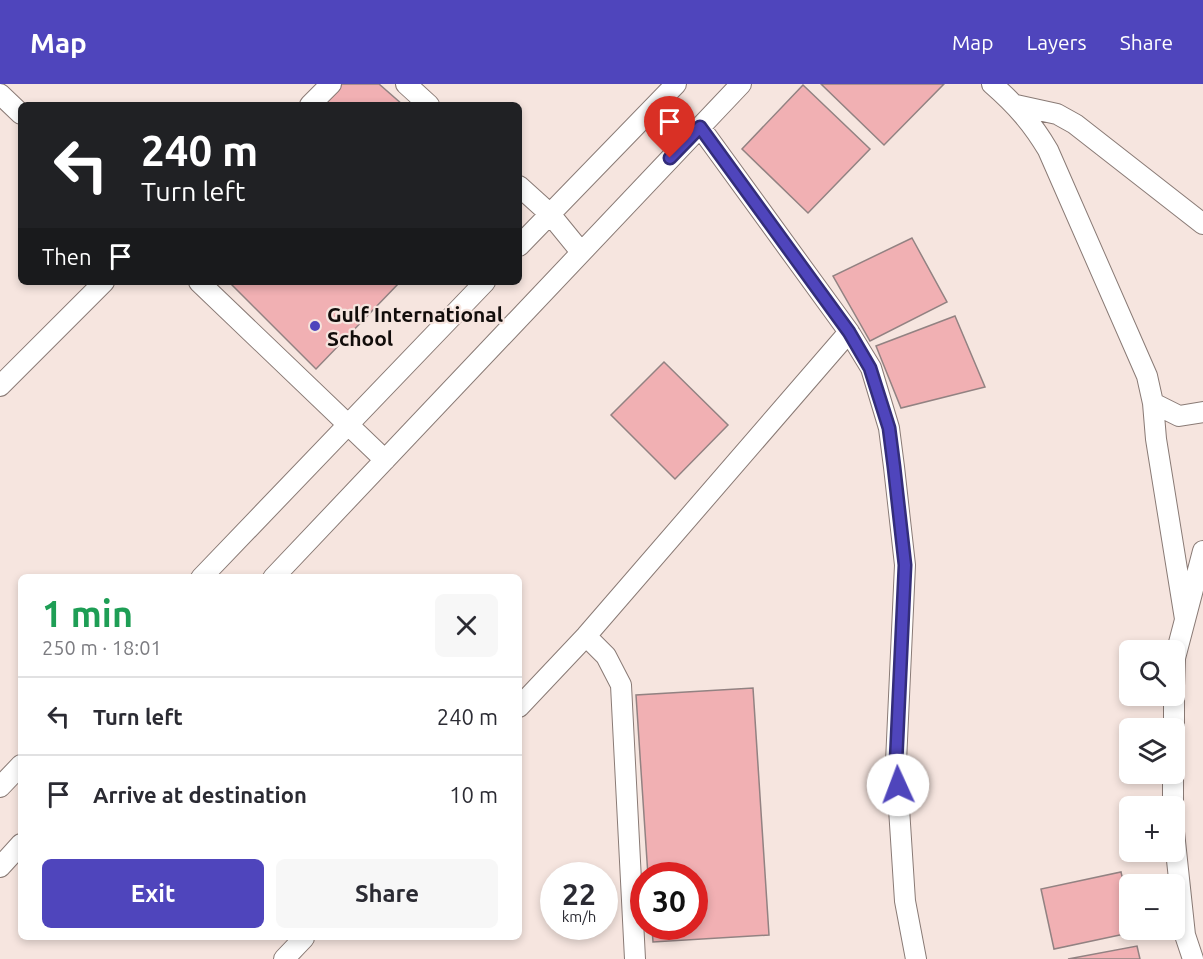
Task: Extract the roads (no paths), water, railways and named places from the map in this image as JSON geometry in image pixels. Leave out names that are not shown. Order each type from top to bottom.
[{"type":"street","points":[[313,102],[330,84]]},
{"type":"street","points":[[406,84],[426,102]]},
{"type":"street","points":[[522,243],[676,84]]},
{"type":"street","points":[[277,574],[741,84]]},
{"type":"street","points":[[993,84],[1016,105],[1032,124],[1048,150],[1147,376],[1185,619]]},
{"type":"street","points":[[0,94],[18,111]]},
{"type":"street","points":[[1016,105],[1058,114],[1075,124],[1203,224]]},
{"type":"street","points":[[700,127],[849,332],[870,368],[889,428],[905,565],[896,762],[905,901],[916,959]]},
{"type":"street","points":[[522,189],[550,214],[581,252]]},
{"type":"street","points":[[0,386],[101,285]]},
{"type":"street","points":[[202,285],[385,460]]},
{"type":"street","points":[[205,574],[481,285]]},
{"type":"street","points":[[522,704],[586,636],[849,332]]},
{"type":"street","points":[[1153,403],[1179,416],[1203,412]]},
{"type":"street","points":[[1180,640],[1203,551]]},
{"type":"street","points":[[586,636],[606,656],[621,685],[635,959]]},
{"type":"street","points":[[0,787],[18,768]]},
{"type":"street","points":[[0,867],[18,847]]},
{"type":"street","points":[[1177,862],[1185,935],[1192,959]]},
{"type":"street","points":[[284,959],[302,940]]},
{"type":"place","name":"Gulf International School","points":[[315,326]]}]
